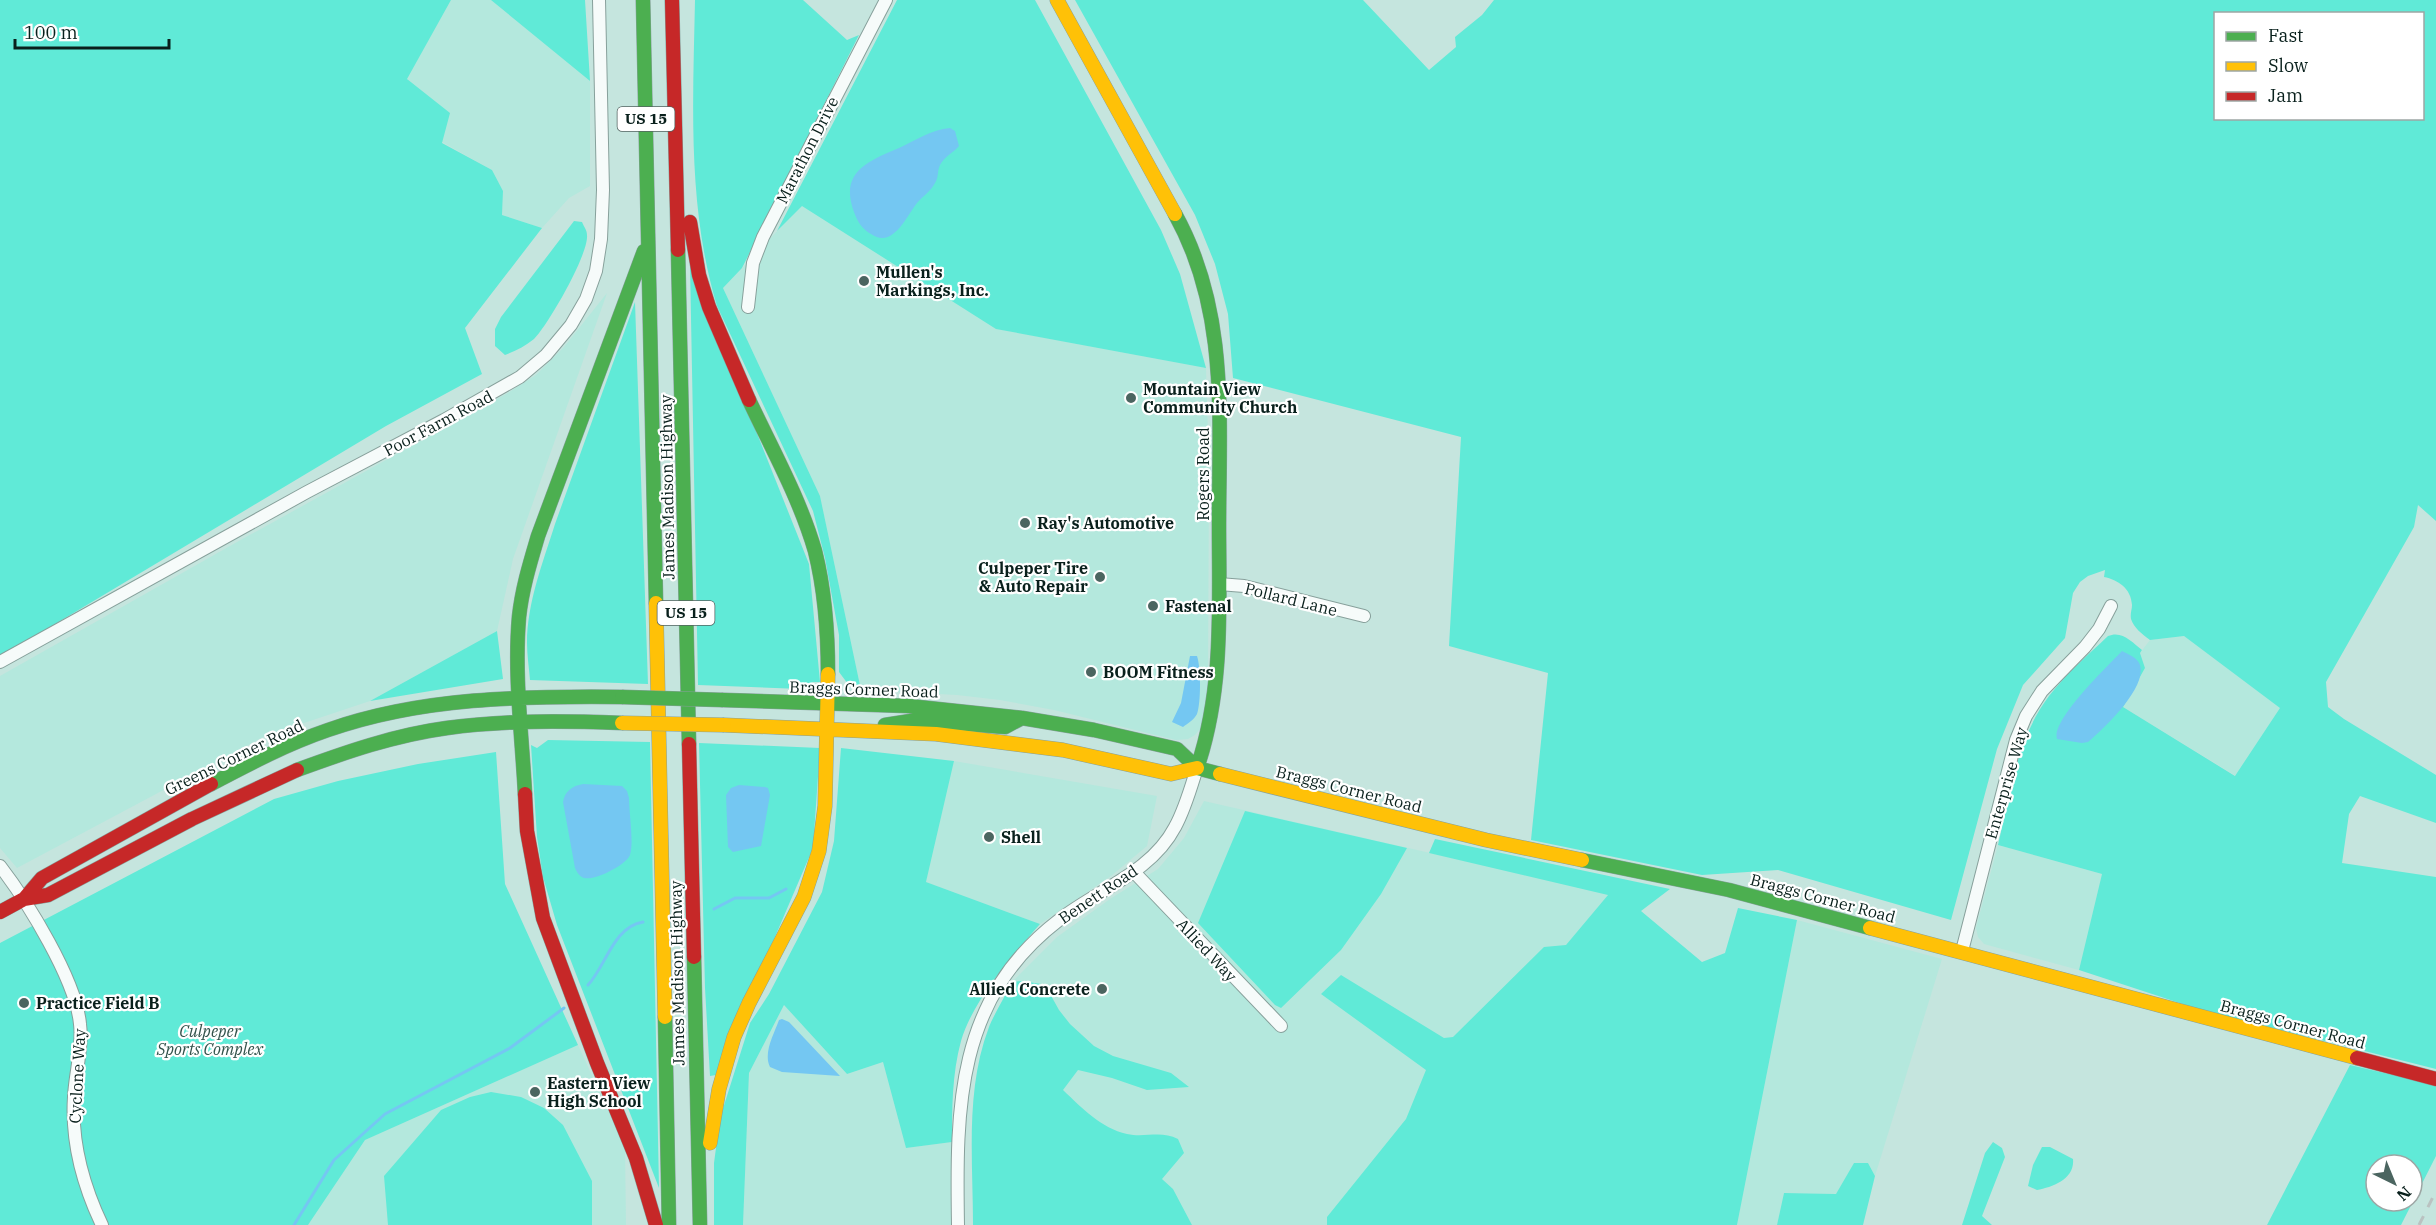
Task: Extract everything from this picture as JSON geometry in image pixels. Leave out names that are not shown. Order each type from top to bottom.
[{"type":"main road","name":"James Madison Highway","points":[[644,0],[669,1225]]},
{"type":"main road","name":"James Madison Highway","points":[[672,0],[702,1225]]},
{"type":"main road","name":"Rogers Road","points":[[1057,0],[1179,218],[1201,267],[1215,320],[1220,376],[1219,584],[1214,700],[1210,725],[1197,768]]},
{"type":"main road","points":[[675,120],[694,247],[706,297],[724,346],[807,527],[826,617],[828,703],[823,825],[814,871],[796,917],[749,1003],[730,1046],[714,1112],[702,1225]]},
{"type":"main road","points":[[648,238],[531,558],[519,618],[518,696],[527,831],[543,918],[597,1063],[636,1158],[656,1225]]},
{"type":"main road","name":"Braggs Corner Road","points":[[518,696],[909,706],[1022,718],[1094,730],[1177,749],[1197,768]]},
{"type":"main road","name":"Greens Corner Road","points":[[24,899],[42,878],[243,767],[309,737],[349,723],[422,706],[518,696]]},
{"type":"main road","points":[[860,730],[917,720],[1005,727],[1022,718]]},
{"type":"main road","name":"Braggs Corner Road","points":[[520,721],[724,725],[936,734],[1031,745],[1172,774],[1197,768],[1486,840],[1707,885],[2436,1079]]},
{"type":"main road","name":"Greens Corner Road","points":[[0,912],[24,899],[48,895],[255,787],[336,754],[443,728],[520,721]]},
{"type":"street","name":"Poor Farm Road","points":[[0,662],[307,492],[444,420],[520,377],[546,355],[571,325],[586,299],[596,271],[602,239],[600,0]]},
{"type":"street","name":"Marathon Drive","points":[[748,307],[753,263],[763,237],[886,0]]},
{"type":"street","name":"Pollard Lane","points":[[1219,584],[1244,586],[1364,616]]},
{"type":"street","name":"Enterprise Way","points":[[1962,951],[2016,740],[2026,716],[2042,691],[2085,647],[2111,606]]},
{"type":"street","name":"Benett Road","points":[[958,1225],[956,1143],[962,1088],[978,1024],[1002,980],[1045,931],[1075,908],[1134,872],[1165,842],[1175,828],[1197,768]]},
{"type":"street","points":[[0,866],[24,899]]},
{"type":"street","name":"Allied Way","points":[[1134,872],[1281,1026]]},
{"type":"street","name":"Cyclone Way","points":[[24,899],[69,983],[79,1012],[81,1040],[74,1099],[74,1136],[87,1191],[102,1225]]},
{"type":"shaded area","points":[[451,0],[491,0],[590,81],[590,186],[569,198],[542,228],[502,215],[503,191],[492,170],[442,142],[407,78]]},
{"type":"shaded area","points":[[802,205],[997,329],[1206,368],[1209,469],[1208,690],[1205,715],[1201,728],[1195,735],[1188,739],[1176,740],[1054,710],[1000,700],[957,695],[861,690],[820,496],[723,288]]},
{"type":"shaded area","points":[[607,293],[513,559],[497,631],[370,701],[265,736],[17,868],[0,848],[0,676],[506,394],[536,375],[564,347]]},
{"type":"shaded area","points":[[2184,636],[2281,708],[2236,776],[2123,707],[2145,668],[2140,653],[2150,640]]},
{"type":"shaded area","points":[[954,761],[1157,796],[1147,846],[1111,876],[1040,924],[926,882]]},
{"type":"shaded area","name":"Allied Concrete","points":[[1204,801],[1609,894],[1332,1225],[1192,1225],[1173,1189],[989,1026],[1012,982],[1057,937],[1110,899],[1158,869],[1184,838]]},
{"type":"shaded area","points":[[1998,845],[2102,874],[2079,970],[1984,944],[1978,937],[1976,928]]},
{"type":"shaded area","points":[[1797,920],[1942,959],[1875,1176],[1868,1163],[1836,1194],[1784,1193],[1777,1225],[1737,1225]]},
{"type":"shaded area","points":[[784,1005],[847,1074],[883,1062],[906,1148],[952,1142],[952,1225],[743,1225],[749,1073]]},
{"type":"shaded area","name":"Eastern View High School","points":[[578,1045],[625,1147],[626,1225],[308,1225],[365,1140]]},
{"type":"green space","points":[[0,0],[451,0],[407,79],[450,113],[442,143],[492,170],[503,191],[502,215],[542,228],[465,328],[482,374],[386,426],[0,657]]},
{"type":"green space","points":[[491,0],[585,0],[590,81]]},
{"type":"green space","points":[[695,0],[803,0],[847,40],[859,35],[742,268],[723,288],[820,496],[861,690],[848,684],[839,672],[839,635],[825,558],[813,511],[717,306],[707,269],[696,193],[694,154]]},
{"type":"green space","points":[[897,0],[1035,0],[1161,230],[1180,274],[1206,368],[996,329],[802,206],[777,231]]},
{"type":"green space","points":[[1075,0],[1363,0],[1429,70],[1456,47],[1455,37],[1482,15],[1494,0],[2436,0],[2436,521],[2418,505],[2414,527],[2326,682],[2328,707],[2436,775],[2436,823],[2360,796],[2349,814],[2342,863],[2436,877],[2436,1069],[2201,1010],[2079,970],[2102,874],[1998,845],[2022,748],[2038,712],[2049,696],[2070,672],[2108,636],[2122,636],[2131,640],[2142,650],[2140,653],[2145,668],[2123,707],[2235,776],[2280,708],[2184,636],[2150,640],[2132,622],[2131,599],[2126,589],[2114,580],[2104,577],[2105,570],[2088,576],[2080,582],[2073,593],[2065,638],[2023,685],[1997,749],[1951,920],[1778,870],[1702,875],[1531,840],[1548,673],[1449,646],[1461,437],[1233,378],[1228,314],[1215,264],[1195,215]]},
{"type":"green space","points":[[574,221],[582,222],[587,235],[582,257],[575,273],[548,320],[534,339],[505,355],[495,346],[495,329],[501,317]]},
{"type":"green space","points":[[690,265],[809,564],[820,682],[813,682],[801,689],[698,685]]},
{"type":"green space","points":[[635,302],[648,684],[530,680],[528,628],[536,583]]},
{"type":"green space","points":[[497,631],[503,679],[370,701]]},
{"type":"green space","points":[[548,740],[650,742],[659,1188],[557,925],[543,877],[537,837],[531,745],[537,748]]},
{"type":"green space","points":[[699,743],[820,748],[813,848],[716,1075],[710,1076],[705,988]]},
{"type":"green space","points":[[841,748],[954,761],[926,882],[1040,924],[984,994],[967,1026],[961,1041],[954,1079],[952,1142],[906,1148],[883,1062],[847,1074],[784,1005],[749,1073],[743,1225],[714,1225],[714,1163],[720,1118],[750,1023],[769,994],[822,892],[834,841]]},
{"type":"green space","name":"Culpeper Sports Complex","points":[[496,752],[505,884],[578,1045],[365,1140],[308,1225],[0,1225],[0,943],[274,799],[338,781],[418,764]]},
{"type":"green space","points":[[1245,811],[1407,848],[1381,894],[1341,950],[1281,1008],[1275,1005],[1198,923]]},
{"type":"green space","points":[[1435,839],[1670,889],[1641,911],[1702,962],[1725,953],[1738,908],[1797,920],[1737,1225],[1327,1225],[1327,1217],[1406,1119],[1426,1070],[1321,994],[1341,975],[1444,1038],[1453,1037],[1544,947],[1566,945],[1608,895],[1429,853]]},
{"type":"green space","points":[[1012,982],[1041,984],[1070,1024],[1094,1046],[1113,1056],[1171,1073],[1189,1087],[1147,1090],[1078,1070],[1063,1090],[1092,1116],[1118,1131],[1134,1135],[1165,1135],[1178,1139],[1184,1153],[1162,1179],[1173,1189],[1192,1225],[973,1225],[972,1125],[976,1075],[981,1051],[994,1016]]},
{"type":"green space","points":[[2350,1065],[2436,1085],[2436,1156],[2424,1180],[2424,1153],[2364,1153],[2364,1213],[2407,1213],[2401,1225],[2267,1225]]},
{"type":"green space","points":[[491,1092],[521,1097],[544,1108],[563,1125],[592,1181],[592,1225],[388,1225],[384,1176],[441,1110],[470,1097]]},
{"type":"green space","points":[[1993,1142],[2002,1148],[2005,1157],[1982,1216],[1992,1225],[1962,1225],[1985,1153]]},
{"type":"green space","points":[[2042,1147],[2050,1147],[2073,1159],[2073,1166],[2062,1181],[2037,1190],[2028,1186],[2033,1165]]},
{"type":"green space","points":[[1854,1163],[1868,1163],[1875,1176],[1863,1225],[1777,1225],[1784,1193],[1836,1194]]},
{"type":"water","points":[[950,128],[955,131],[959,146],[942,162],[933,186],[903,223],[886,237],[879,238],[866,231],[857,220],[851,202],[850,190],[858,171],[876,158],[936,131]]},
{"type":"water","points":[[2122,651],[2135,658],[2140,665],[2137,685],[2123,707],[2088,742],[2057,739],[2057,730],[2071,707]]},
{"type":"water","points":[[1190,656],[1197,656],[1198,661],[1199,702],[1196,716],[1183,727],[1172,722],[1181,703]]},
{"type":"water","points":[[583,784],[622,786],[627,791],[632,843],[630,855],[623,863],[610,871],[589,878],[581,876],[575,868],[563,802],[570,790]]},
{"type":"water","points":[[739,785],[765,787],[768,788],[770,795],[761,846],[733,852],[728,847],[726,795],[731,788]]},
{"type":"water","points":[[779,1020],[789,1022],[840,1076],[782,1072],[770,1067],[768,1050]]},
{"type":"waterway","points":[[714,909],[735,898],[769,898],[786,889]]},
{"type":"waterway","points":[[588,985],[617,939],[633,925],[643,922]]},
{"type":"waterway","points":[[294,1225],[334,1160],[385,1114],[510,1048],[564,1008]]},
{"type":"railway","points":[[2419,1225],[2436,1191]]},
{"type":"traffic: fast","points":[[643,0],[656,603]]},
{"type":"traffic: fast","points":[[1175,214],[1192,251],[1205,288],[1213,327],[1219,405],[1218,648],[1212,708],[1197,768]]},
{"type":"traffic: fast","points":[[678,250],[689,744]]},
{"type":"traffic: fast","points":[[525,794],[517,661],[519,617],[524,586],[538,536],[644,251]]},
{"type":"traffic: fast","points":[[749,400],[794,493],[815,551],[825,612],[828,674]]},
{"type":"traffic: fast","points":[[211,784],[268,755],[328,730],[400,711],[510,698],[622,697]]},
{"type":"traffic: fast","points":[[622,697],[723,700]]},
{"type":"traffic: fast","points":[[723,700],[909,706],[1022,718],[1094,730],[1177,749],[1197,768],[1220,774]]},
{"type":"traffic: fast","points":[[885,725],[917,720],[1005,727],[1022,718]]},
{"type":"traffic: fast","points":[[297,770],[390,740],[447,728],[513,722],[622,723]]},
{"type":"traffic: fast","points":[[1582,860],[1729,890],[1870,928]]},
{"type":"traffic: fast","points":[[694,957],[700,1225]]},
{"type":"traffic: fast","points":[[665,1017],[669,1225]]},
{"type":"traffic: slow","points":[[1057,0],[1175,214]]},
{"type":"traffic: slow","points":[[656,603],[665,1017]]},
{"type":"traffic: slow","points":[[710,1143],[719,1089],[734,1037],[804,897],[819,851],[825,806],[828,674]]},
{"type":"traffic: slow","points":[[622,723],[724,725]]},
{"type":"traffic: slow","points":[[724,725],[936,734],[1063,750],[1171,774],[1197,768]]},
{"type":"traffic: slow","points":[[1220,774],[1486,840],[1582,860]]},
{"type":"traffic: slow","points":[[1870,928],[2357,1058]]},
{"type":"traffic: jam","points":[[672,0],[678,250]]},
{"type":"traffic: jam","points":[[690,222],[699,275],[709,307],[749,400]]},
{"type":"traffic: jam","points":[[689,744],[694,957]]},
{"type":"traffic: jam","points":[[24,899],[48,895],[192,819],[297,770]]},
{"type":"traffic: jam","points":[[0,912],[24,899],[42,878],[211,784]]},
{"type":"traffic: jam","points":[[525,794],[527,831],[543,918],[597,1063],[636,1158],[656,1225]]},
{"type":"traffic: jam","points":[[2357,1058],[2436,1079]]},
{"type":"place","name":"Mullen's Markings, Inc.","points":[[864,281]]},
{"type":"place","name":"Mountain View Community Church","points":[[1131,398]]},
{"type":"place","name":"Ray's Automotive","points":[[1025,523]]},
{"type":"place","name":"Culpeper Tire & Auto Repair","points":[[1100,577]]},
{"type":"place","name":"Fastenal","points":[[1153,606]]},
{"type":"place","name":"BOOM Fitness","points":[[1091,672]]},
{"type":"place","name":"Shell","points":[[989,837]]},
{"type":"place","name":"Allied Concrete","points":[[1102,989]]},
{"type":"place","name":"Practice Field B","points":[[24,1003]]},
{"type":"place","name":"Eastern View High School","points":[[535,1092]]}]
